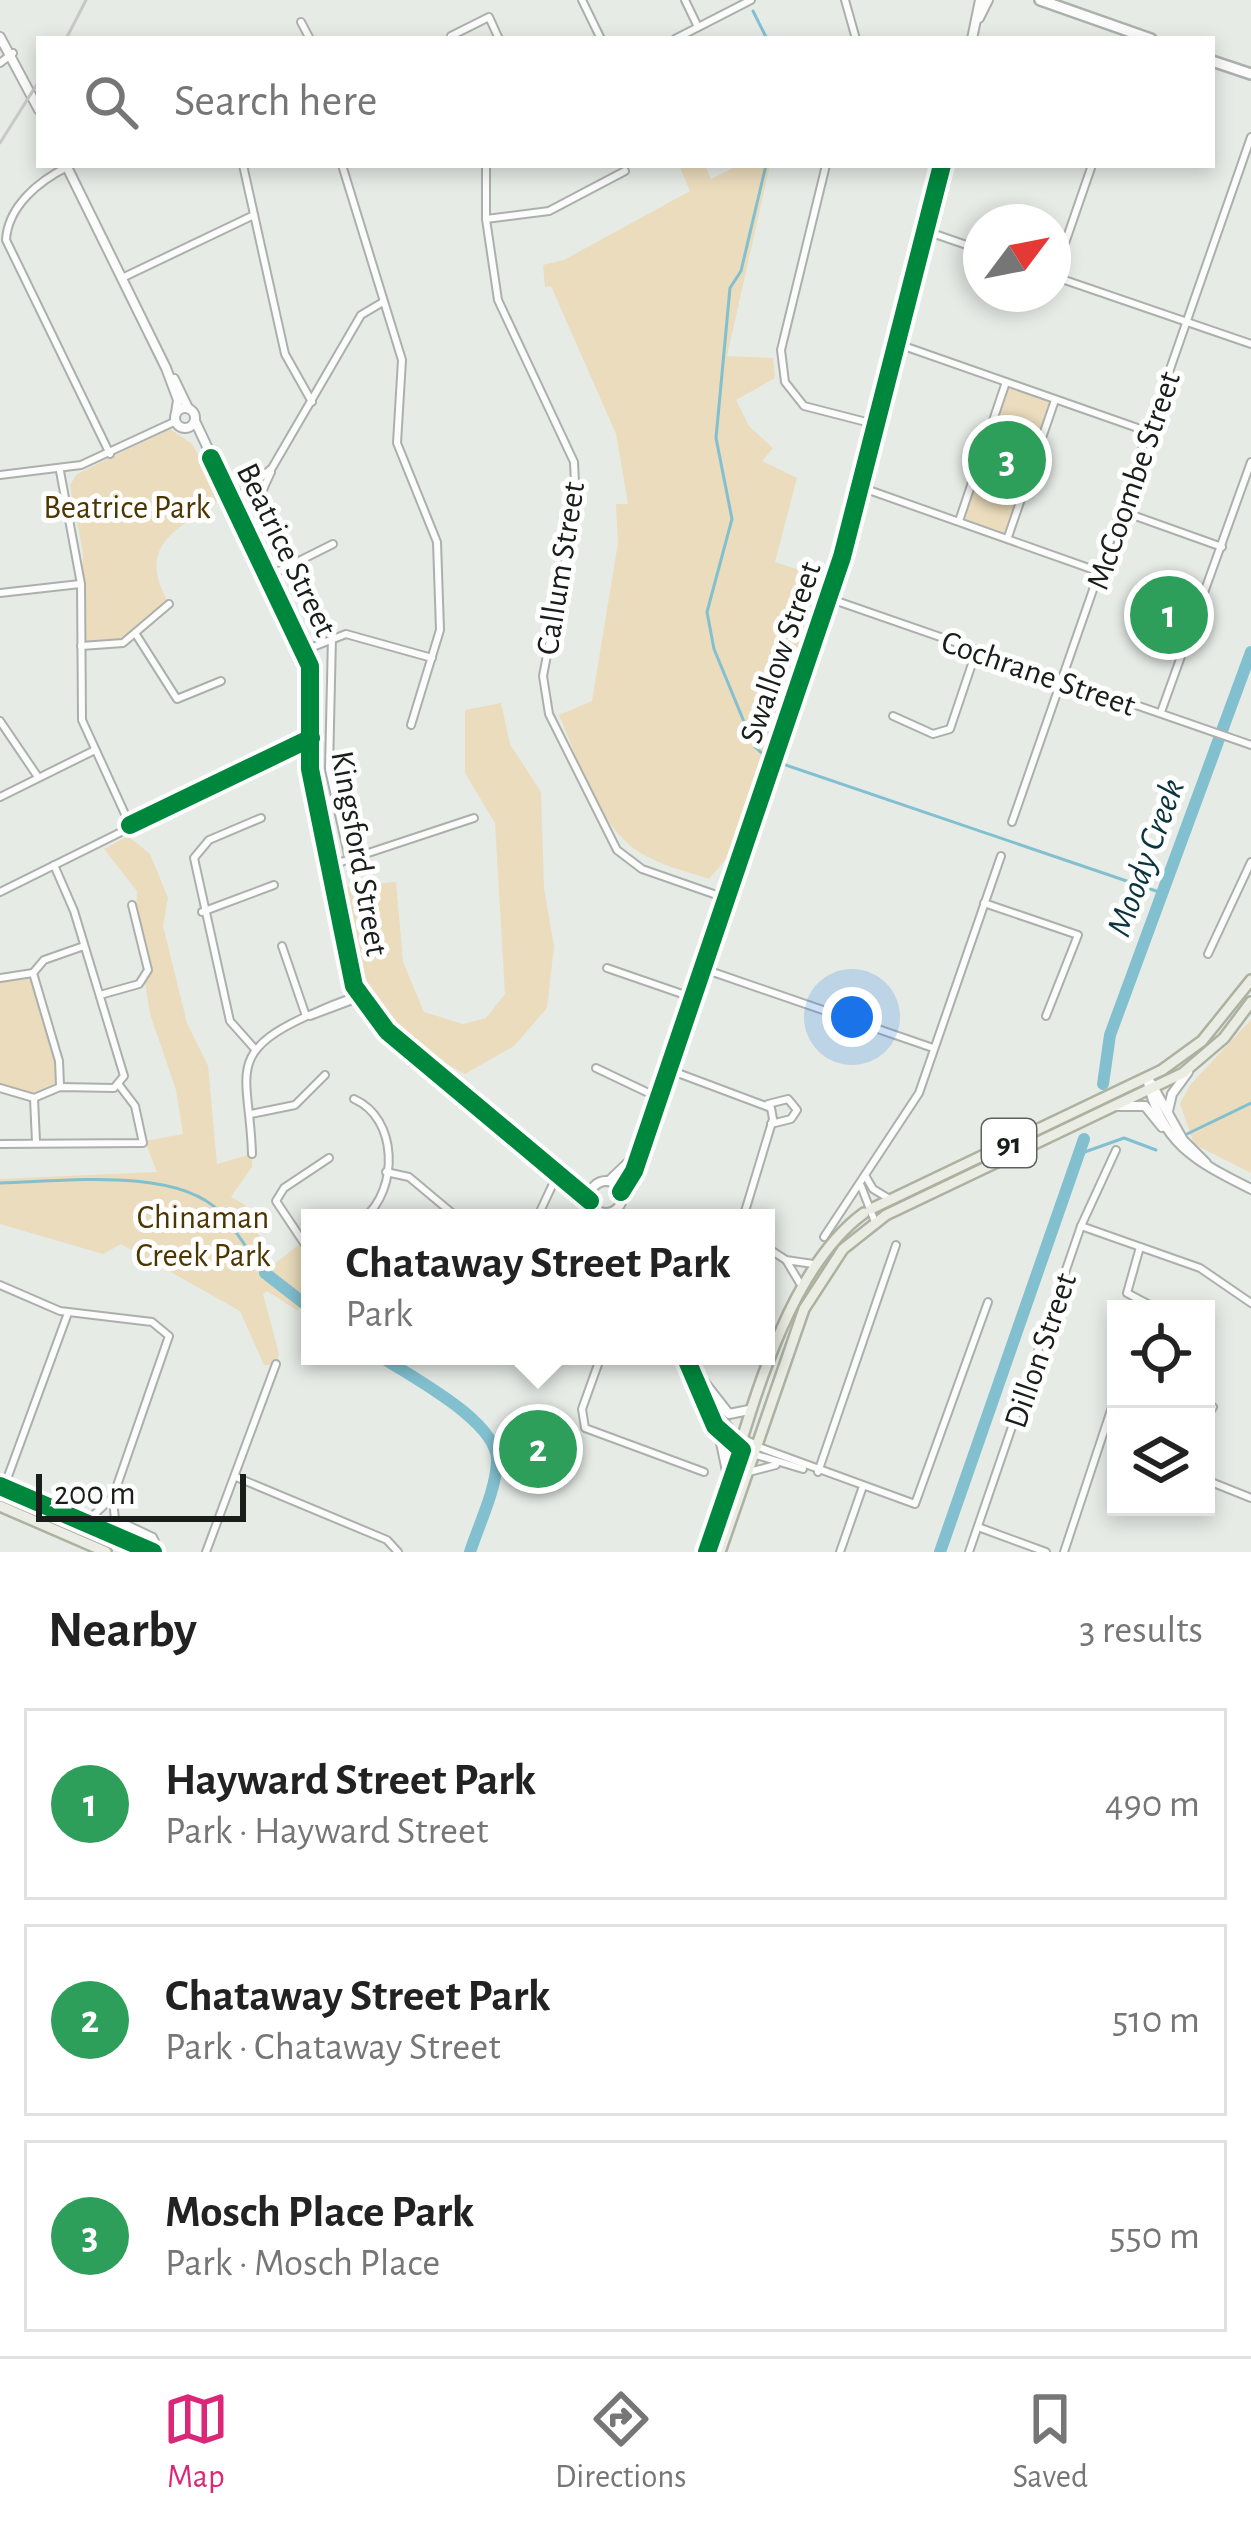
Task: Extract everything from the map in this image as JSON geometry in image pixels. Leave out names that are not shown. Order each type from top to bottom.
[{"type":"main road","points":[[1040,0],[1134,36]]},
{"type":"main road","points":[[1215,62],[1251,74]]},
{"type":"main road","name":"91","points":[[707,1552],[749,1448],[801,1285],[813,1264],[867,1211],[1147,1078],[1202,1041],[1251,980]]},
{"type":"main road","name":"91","points":[[762,1406],[810,1295],[843,1249],[875,1222],[1193,1067],[1251,1002]]},
{"type":"main road","name":"91","points":[[720,1552],[746,1474],[749,1448]]},
{"type":"main road","points":[[1,1494],[156,1552]]},
{"type":"main road","points":[[1,1494],[93,1549],[106,1552]]},
{"type":"street","points":[[582,0],[600,36]]},
{"type":"street","points":[[685,0],[698,27]]},
{"type":"street","points":[[682,36],[751,0]]},
{"type":"street","points":[[844,0],[855,36]]},
{"type":"street","points":[[973,36],[985,0]]},
{"type":"street","points":[[451,36],[488,17],[498,36]]},
{"type":"street","points":[[301,22],[308,36]]},
{"type":"street","points":[[0,27],[36,104]]},
{"type":"street","points":[[0,37],[11,54]]},
{"type":"street","points":[[0,63],[11,54]]},
{"type":"street","name":"McCoombe Street","points":[[1012,822],[1124,512],[1251,137]]},
{"type":"street","points":[[63,168],[42,181],[15,211],[6,239],[110,454]]},
{"type":"street","points":[[67,168],[188,408],[178,421]]},
{"type":"street","points":[[244,168],[285,354],[312,402]]},
{"type":"street","points":[[343,168],[404,373],[397,443],[436,533],[442,621],[411,725]]},
{"type":"street","name":"Callum Street","points":[[486,168],[486,219],[497,300],[574,462],[576,504],[543,676],[549,714],[616,850],[642,869],[728,899]]},
{"type":"street","points":[[825,168],[781,350],[782,372],[804,406],[878,425]]},
{"type":"street","name":"Swallow Street","points":[[621,1198],[728,899],[863,488],[941,168]]},
{"type":"street","points":[[1071,225],[1091,168]]},
{"type":"street","points":[[486,219],[549,211],[625,172]]},
{"type":"street","points":[[122,278],[255,214]]},
{"type":"street","points":[[926,231],[963,244]]},
{"type":"street","points":[[1071,282],[1251,344]]},
{"type":"street","points":[[240,518],[256,505],[272,468],[361,315],[383,302]]},
{"type":"street","points":[[898,344],[1150,432]]},
{"type":"street","points":[[166,368],[178,400],[178,421]]},
{"type":"street","points":[[959,521],[1006,382]]},
{"type":"street","points":[[1008,537],[1055,400]]},
{"type":"street","name":"Beatrice Street","points":[[188,408],[305,650],[313,682],[311,738]]},
{"type":"street","points":[[0,476],[60,471],[110,454],[178,421],[195,421]]},
{"type":"street","name":"Beatrice Street","points":[[178,421],[211,458]]},
{"type":"street","points":[[1161,714],[1251,462]]},
{"type":"street","points":[[232,502],[272,468]]},
{"type":"street","points":[[60,471],[81,584],[79,703],[93,751],[130,825]]},
{"type":"street","points":[[863,488],[1100,572]]},
{"type":"street","points":[[1124,512],[1222,548]]},
{"type":"street","points":[[269,576],[333,544]]},
{"type":"street","points":[[0,593],[81,584]]},
{"type":"street","name":"Cochrane Street","points":[[828,598],[1251,745]]},
{"type":"street","points":[[80,646],[114,645],[136,636],[169,604]]},
{"type":"street","points":[[305,650],[332,637],[355,635],[433,658]]},
{"type":"street","points":[[136,636],[177,699],[221,681]]},
{"type":"street","name":"Kingsford Street","points":[[332,637],[329,769],[349,859]]},
{"type":"street","points":[[893,716],[933,734],[950,729],[976,652]]},
{"type":"street","points":[[0,721],[38,778]]},
{"type":"street","points":[[0,892],[311,738]]},
{"type":"street","name":"Kingsford Street","points":[[311,738],[310,769],[359,996],[386,1031],[600,1209]]},
{"type":"street","points":[[0,797],[93,751]]},
{"type":"street","points":[[254,1048],[230,1021],[202,912],[194,858],[199,848],[261,818]]},
{"type":"street","points":[[329,866],[474,818]]},
{"type":"street","points":[[824,1237],[919,1093],[1000,856]]},
{"type":"street","points":[[1208,954],[1251,862]]},
{"type":"street","points":[[54,865],[124,1070],[119,1085]]},
{"type":"street","points":[[202,912],[274,885]]},
{"type":"street","points":[[984,903],[1078,935],[1046,1016]]},
{"type":"street","points":[[100,995],[139,984],[148,970],[132,905]]},
{"type":"street","points":[[0,978],[33,974],[44,960],[84,946]]},
{"type":"street","points":[[282,946],[306,1016]]},
{"type":"street","points":[[607,968],[691,997]]},
{"type":"street","points":[[701,968],[933,1048]]},
{"type":"street","points":[[33,974],[58,1061],[59,1087]]},
{"type":"street","points":[[252,1154],[246,1072],[254,1048],[272,1030],[343,1008],[359,996]]},
{"type":"street","points":[[1168,1113],[1172,1094],[1193,1067]]},
{"type":"street","points":[[596,1068],[658,1097]]},
{"type":"street","points":[[667,1069],[767,1105],[785,1098],[797,1110],[791,1119],[771,1124]]},
{"type":"street","points":[[250,1114],[295,1105],[325,1075]]},
{"type":"street","points":[[1147,1078],[1183,1140],[1217,1172]]},
{"type":"street","points":[[0,1088],[34,1098],[59,1087],[119,1085]]},
{"type":"street","points":[[0,1144],[143,1142],[135,1106],[119,1085]]},
{"type":"street","points":[[1153,1089],[1174,1139],[1196,1162]]},
{"type":"street","points":[[34,1098],[36,1143]]},
{"type":"street","points":[[354,1099],[379,1116],[385,1127],[386,1172],[381,1197],[371,1209]]},
{"type":"street","points":[[746,1209],[771,1124],[767,1105]]},
{"type":"street","points":[[1116,1106],[1150,1109],[1174,1147],[1251,1189]]},
{"type":"street","name":"Swallow Street","points":[[603,1182],[640,1149]]},
{"type":"street","name":"Dillon Street","points":[[969,1552],[1082,1226],[1116,1150]]},
{"type":"street","points":[[301,1238],[279,1211],[277,1196],[329,1158]]},
{"type":"street","points":[[386,1172],[409,1177],[447,1209]]},
{"type":"street","points":[[541,1209],[558,1173]]},
{"type":"street","name":"Kingsford Street","points":[[558,1173],[579,1185],[603,1182]]},
{"type":"street","points":[[863,1181],[890,1199]]},
{"type":"street","points":[[863,1181],[867,1211]]},
{"type":"street","points":[[590,1201],[603,1182],[621,1198],[623,1209]]},
{"type":"street","points":[[854,1195],[875,1222]]},
{"type":"street","points":[[613,1209],[621,1198]]},
{"type":"street","points":[[1082,1226],[1200,1268],[1251,1303]]},
{"type":"street","points":[[818,1472],[896,1245]]},
{"type":"street","points":[[1140,1247],[1127,1293],[1140,1300]]},
{"type":"street","points":[[775,1253],[786,1260],[813,1264]]},
{"type":"street","points":[[786,1260],[801,1285]]},
{"type":"street","points":[[0,1285],[68,1313],[152,1322],[166,1330],[167,1351],[113,1498],[85,1523]]},
{"type":"street","points":[[705,1397],[749,1448],[915,1504],[988,1302]]},
{"type":"street","points":[[1,1494],[68,1313]]},
{"type":"street","points":[[206,1552],[276,1364]]},
{"type":"street","points":[[598,1365],[583,1409],[585,1428],[704,1472]]},
{"type":"street","points":[[689,1365],[729,1467],[717,1524]]},
{"type":"street","points":[[691,1365],[729,1414],[762,1406],[766,1439],[781,1456]]},
{"type":"street","points":[[1064,1552],[1111,1408]]},
{"type":"street","points":[[716,1426],[791,1467]]},
{"type":"street","points":[[746,1474],[767,1465],[818,1472]]},
{"type":"street","points":[[236,1477],[398,1550]]},
{"type":"street","points":[[1215,1484],[1251,1498]]},
{"type":"street","points":[[841,1552],[862,1489]]},
{"type":"street","points":[[113,1498],[117,1521],[152,1537],[156,1552]]},
{"type":"street","points":[[978,1527],[1046,1552]]},
{"type":"street","points":[[119,1552],[130,1545]]},
{"type":"green space","points":[[680,168],[706,168],[711,179],[733,168],[769,168],[727,356],[773,358],[775,378],[736,400],[749,426],[773,448],[762,461],[797,478],[775,562],[820,577],[731,853],[709,879],[655,861],[624,840],[590,790],[559,715],[592,701],[618,543],[616,504],[628,504],[616,434],[551,286],[545,287],[543,265],[564,260],[690,191]]},
{"type":"green space","points":[[1006,382],[1055,400],[1008,537],[959,521]]},
{"type":"green space","name":"Beatrice Park","points":[[170,429],[192,444],[222,498],[176,530],[159,553],[156,567],[169,604],[137,636],[80,648],[83,553],[70,485],[77,474]]},
{"type":"green space","points":[[1154,575],[1205,595],[1185,650],[1133,635]]},
{"type":"green space","points":[[501,703],[510,744],[541,792],[544,888],[554,946],[547,1008],[514,1046],[465,1074],[407,1037],[375,999],[358,952],[345,887],[396,882],[403,962],[424,1012],[463,1024],[486,1018],[505,994],[495,823],[465,773],[465,710]]},
{"type":"green space","name":"Chinaman Creek Park","points":[[128,836],[150,854],[168,898],[163,926],[187,1023],[208,1066],[217,1164],[252,1154],[252,1167],[231,1197],[245,1205],[273,1265],[301,1243],[298,1311],[267,1291],[263,1294],[279,1354],[276,1364],[264,1365],[240,1311],[121,1244],[103,1254],[0,1224],[0,1179],[157,1172],[145,1141],[183,1134],[176,1090],[150,1014],[136,924],[137,891],[104,849]]},
{"type":"green space","points":[[21,973],[33,979],[57,1058],[56,1083],[33,1093],[0,1086],[0,982]]},
{"type":"green space","points":[[1251,1020],[1251,1173],[1194,1144],[1180,1104],[1190,1085]]},
{"type":"green space","points":[[525,1416],[567,1435],[554,1479],[507,1463]]},
{"type":"waterway","points":[[753,11],[766,36]]},
{"type":"waterway","points":[[765,168],[741,271],[730,288],[716,438],[732,519],[707,612],[714,649],[754,746],[768,759]]},
{"type":"waterway","name":"Moody Creek","points":[[1103,1084],[1110,1035],[1251,652]]},
{"type":"waterway","points":[[777,762],[1162,893]]},
{"type":"waterway","points":[[1187,1134],[1251,1103]]},
{"type":"waterway","points":[[1079,1154],[1124,1138],[1156,1150]]},
{"type":"waterway","name":"Moody Creek","points":[[940,1552],[1084,1139]]},
{"type":"waterway","points":[[0,1183],[116,1180],[175,1188],[220,1212],[265,1273]]},
{"type":"waterway","points":[[265,1273],[301,1301]]},
{"type":"waterway","points":[[394,1365],[469,1416],[494,1446],[494,1484],[470,1552]]},
{"type":"railway","points":[[68,36],[86,0]]},
{"type":"railway","points":[[0,143],[36,86]]},
{"type":"cycle path","points":[[621,1192],[634,1171],[842,557],[941,168]]},
{"type":"cycle path","points":[[211,458],[310,666],[310,769],[354,986],[387,1031],[590,1201]]},
{"type":"cycle path","points":[[130,825],[311,738]]},
{"type":"cycle path","points":[[689,1365],[715,1426],[742,1450],[707,1552]]},
{"type":"cycle path","points":[[0,1486],[153,1552]]},
{"type":"place","name":"Mosch Place Park","points":[[1007,460]]},
{"type":"place","name":"Hayward Street Park","points":[[1169,615]]},
{"type":"place","name":"Chataway Street Park","points":[[538,1449]]}]
